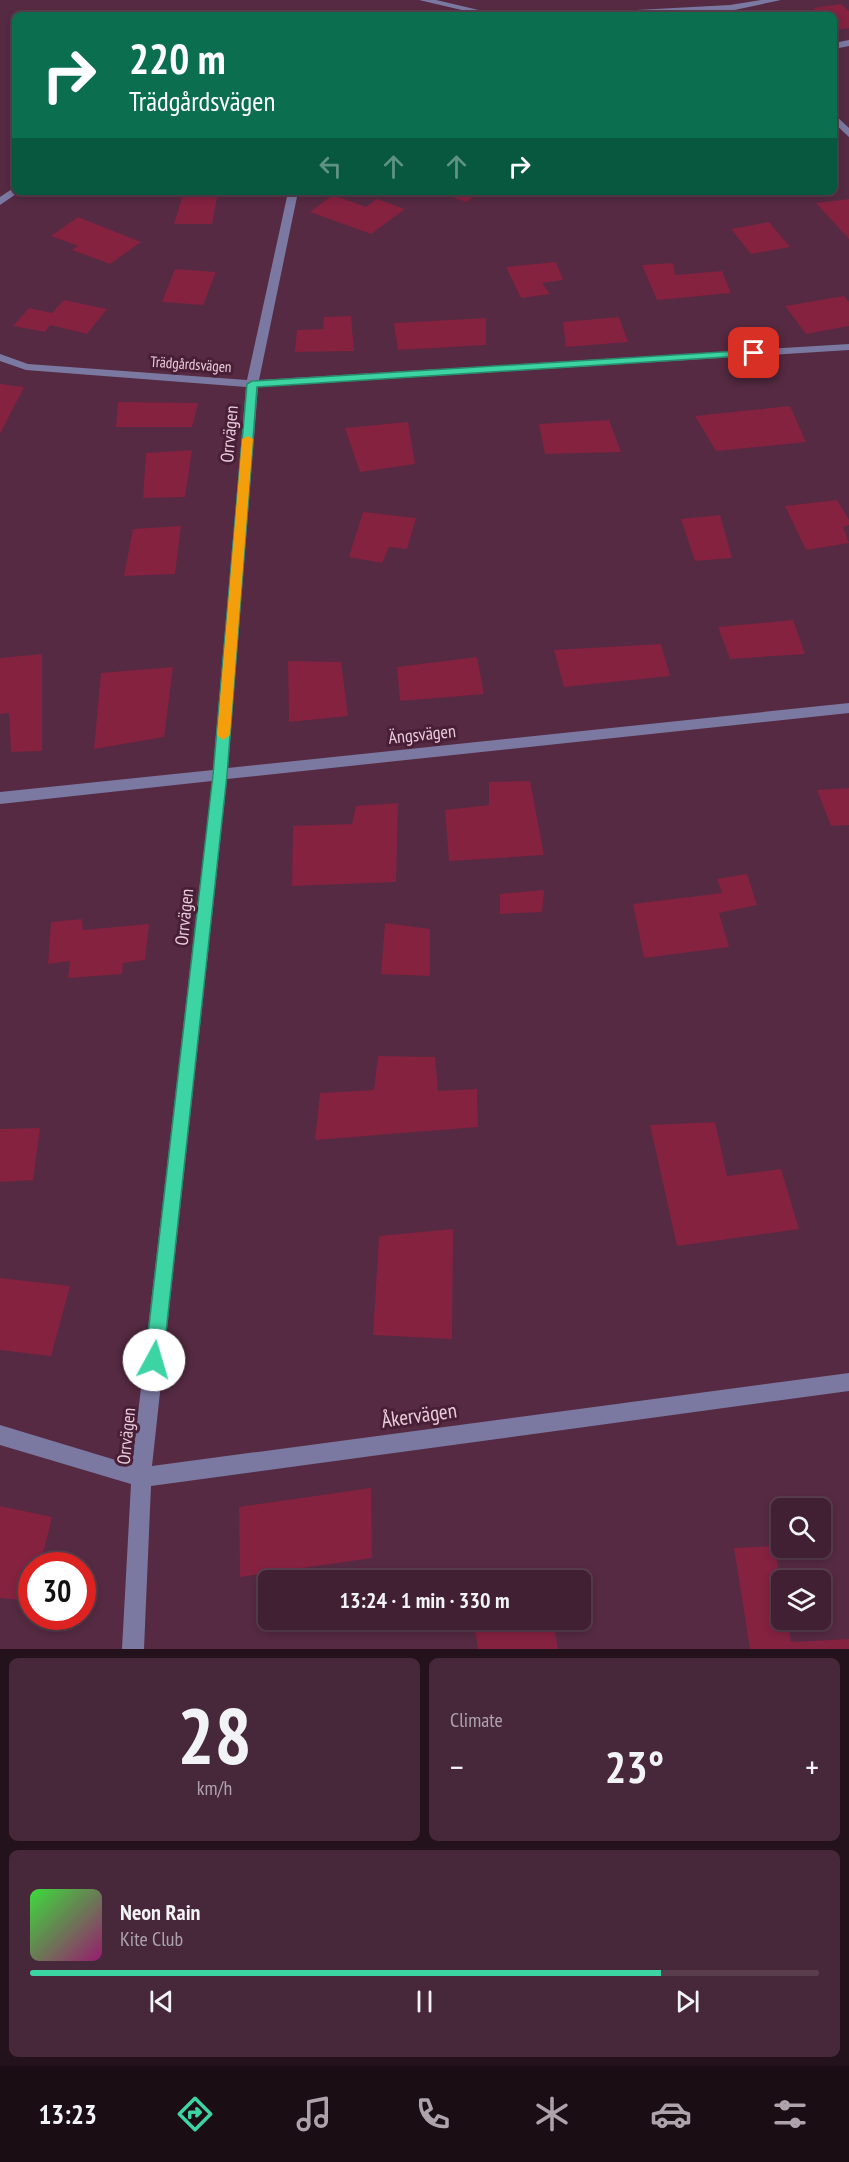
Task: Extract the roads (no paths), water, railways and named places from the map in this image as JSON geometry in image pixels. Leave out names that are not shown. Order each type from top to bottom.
[{"type":"street","points":[[423,0],[481,12]]},
{"type":"street","points":[[723,0],[734,12]]},
{"type":"street","points":[[659,12],[730,8],[777,0]]},
{"type":"street","points":[[837,120],[849,134]]},
{"type":"street","points":[[0,202],[12,192]]},
{"type":"street","name":"Orrvägen","points":[[133,1649],[141,1477],[220,775],[252,384],[292,195]]},
{"type":"street","name":"Trädgårdsvägen","points":[[0,357],[26,367],[252,384],[849,347]]},
{"type":"street","name":"Ängsvägen","points":[[0,798],[849,708]]},
{"type":"street","name":"Åkervägen","points":[[0,1435],[141,1477],[849,1382]]}]
